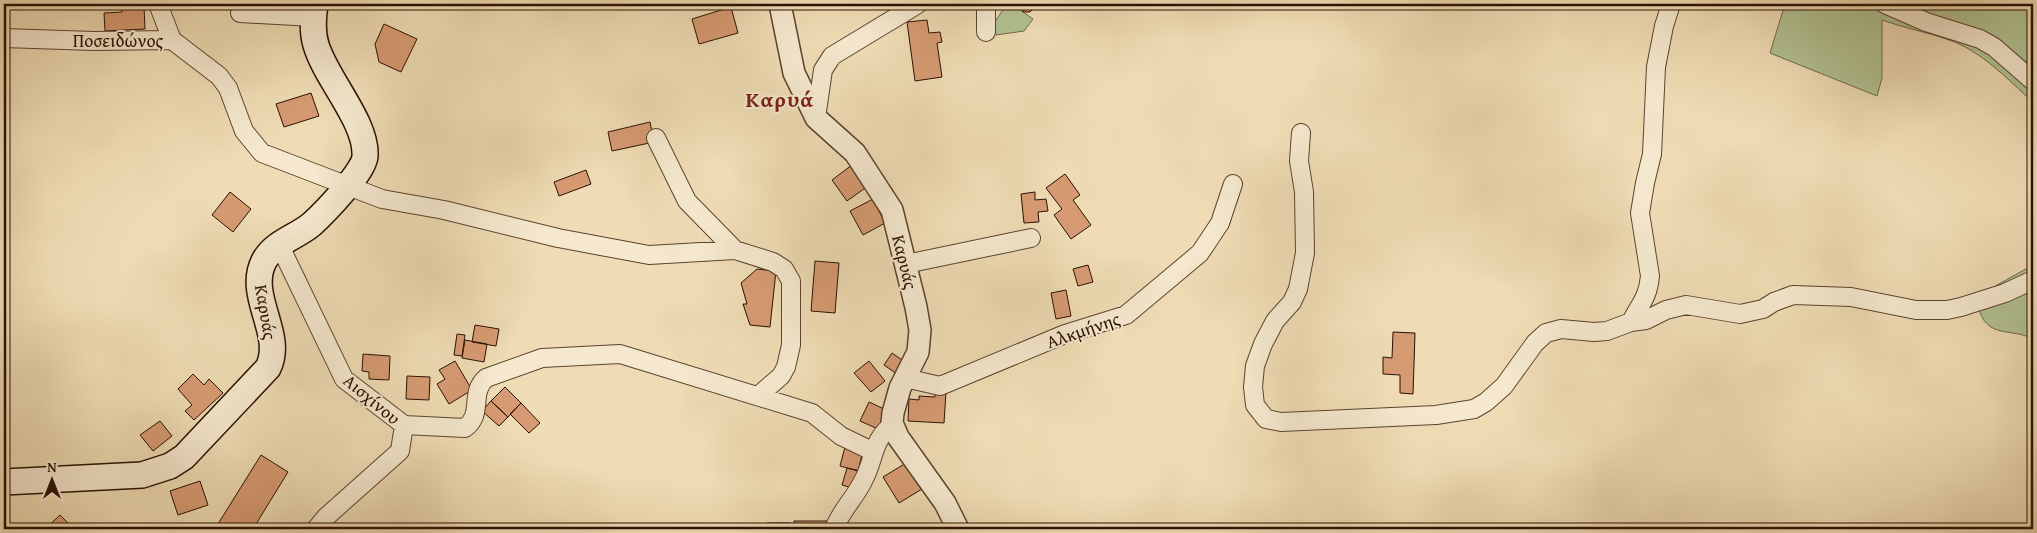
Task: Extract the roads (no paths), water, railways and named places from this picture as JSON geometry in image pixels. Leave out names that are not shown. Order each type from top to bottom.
[{"type":"main road","name":"Καρυάς","points":[[4,482],[142,475],[164,469],[184,457],[268,368],[272,360],[271,334],[261,298],[260,278],[265,260],[279,244],[312,224],[347,186],[363,165],[366,157],[352,115],[315,44],[314,10]]},
{"type":"street","points":[[158,4],[172,40]]},
{"type":"street","name":"Καρυάς","points":[[780,4],[794,73],[816,118],[855,153],[892,210],[916,307],[920,335],[915,362],[905,378],[893,413],[893,425]]},
{"type":"street","points":[[816,118],[823,70],[832,56],[918,4]]},
{"type":"street","points":[[986,4],[986,32]]},
{"type":"street","points":[[1631,322],[1645,300],[1649,286],[1650,276],[1642,227],[1641,206],[1652,154],[1656,66],[1664,26],[1671,4]]},
{"type":"street","points":[[1885,4],[1926,22],[1980,39],[1994,47],[2033,81]]},
{"type":"street","points":[[240,13],[314,10]]},
{"type":"street","name":"Ποσειδώνος","points":[[4,38],[94,41],[172,40],[219,76],[228,88],[244,131],[262,153],[382,199],[444,210],[558,238],[649,255],[735,250]]},
{"type":"street","points":[[1301,133],[1299,161],[1304,192],[1305,252],[1298,289],[1292,302],[1274,322],[1255,366],[1253,387],[1255,404],[1266,419],[1281,422],[1436,415],[1474,409],[1486,402],[1504,386],[1535,343],[1546,333],[1561,329],[1594,332],[1607,331],[1631,322],[1646,320],[1666,310],[1686,305],[1740,314],[1751,313],[1794,295],[1851,298],[1916,310],[1946,310],[1962,307],[2005,293],[2033,280]]},
{"type":"street","points":[[656,138],[687,201],[735,250],[780,266],[787,272],[791,281],[792,334],[789,357],[781,376],[758,396]]},
{"type":"street","name":"Αλκμήνης","points":[[905,378],[940,386],[1065,334],[1126,315],[1200,253],[1220,223],[1234,184]]},
{"type":"street","points":[[906,264],[1031,238]]},
{"type":"street","name":"Αισχίνου","points":[[279,244],[344,379],[404,425],[400,451],[326,517],[316,529]]},
{"type":"street","points":[[404,425],[465,428],[473,422],[476,413],[478,390],[480,384],[486,378],[542,358],[620,354],[812,413],[841,436],[874,452]]},
{"type":"street","points":[[834,529],[840,515],[865,479],[882,434],[893,425],[902,444],[945,503],[958,529]]},
{"type":"district","name":"Καρυά","points":[[780,99]]}]
